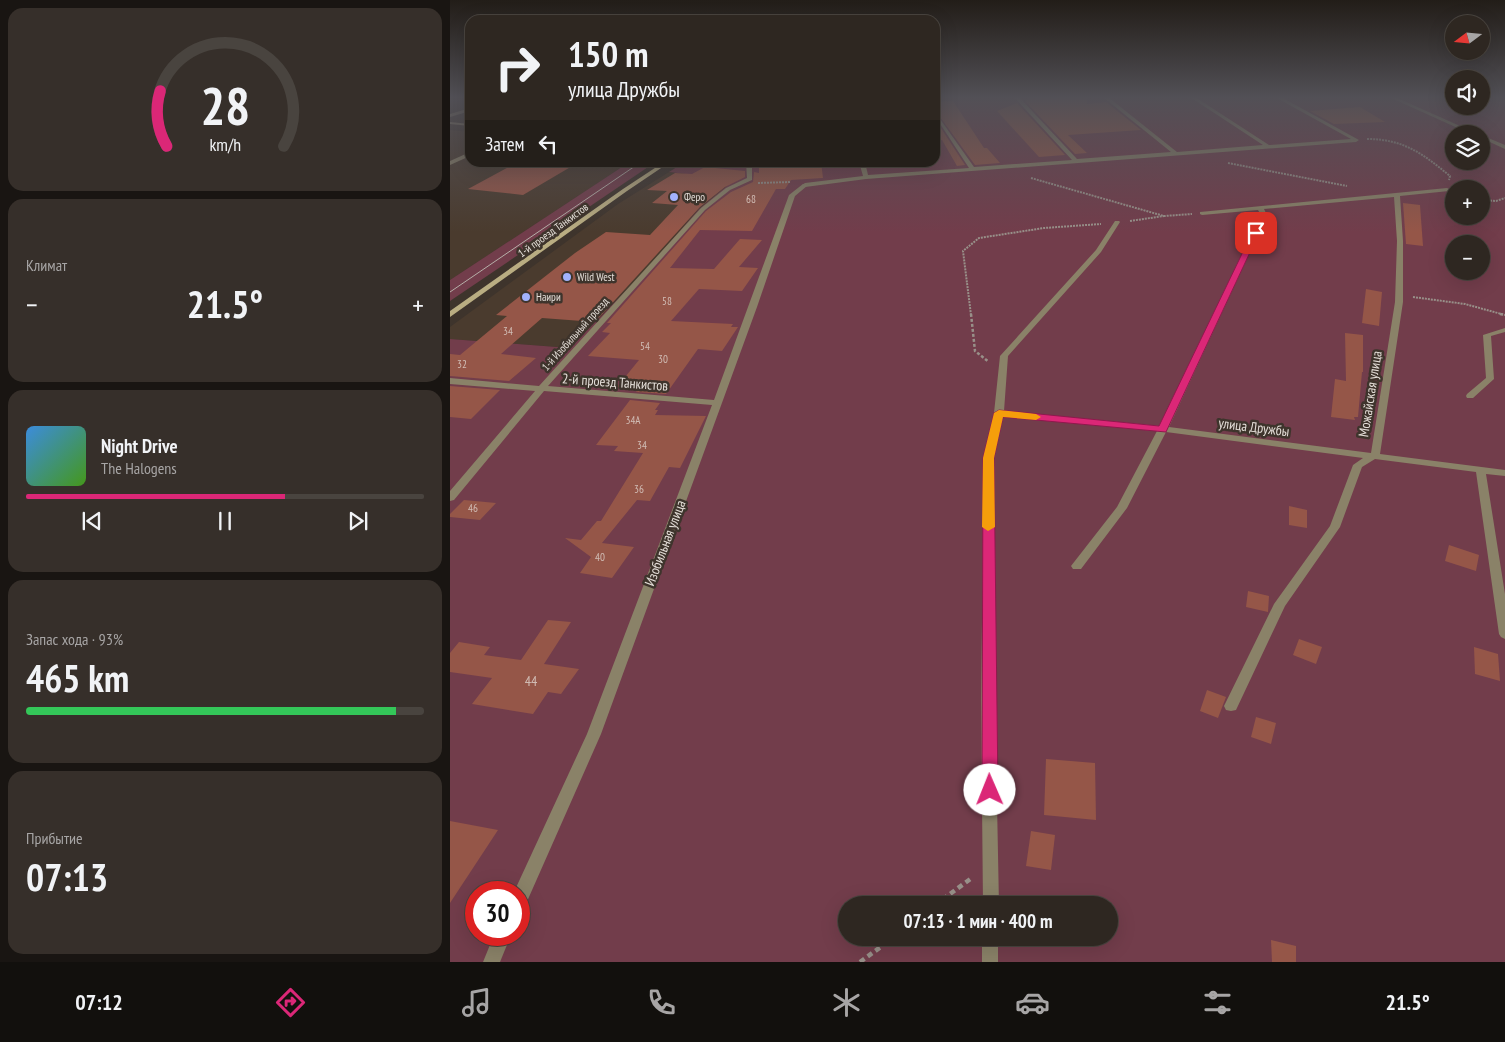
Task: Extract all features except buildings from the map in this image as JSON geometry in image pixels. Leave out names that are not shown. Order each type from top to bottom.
[{"type":"main road","name":"1-й проезд Танкистов","points":[[451,314],[660,167]]},
{"type":"street","points":[[955,142],[973,169]]},
{"type":"street","points":[[1058,142],[1076,161]]},
{"type":"street","points":[[1160,142],[1174,153]]},
{"type":"street","points":[[1261,142],[1267,146]]},
{"type":"street","points":[[805,185],[866,177],[1328,142]]},
{"type":"street","points":[[450,163],[465,156]]},
{"type":"street","points":[[746,181],[749,167]]},
{"type":"street","points":[[863,167],[866,177]]},
{"type":"street","name":"1-й Изобильный проезд","points":[[450,498],[540,390],[703,208],[728,189],[746,181]]},
{"type":"street","name":"Изобильная улица","points":[[528,881],[594,734],[717,404],[792,195],[805,185]]},
{"type":"street","points":[[1202,214],[1445,190]]},
{"type":"street","name":"Можайская улица","points":[[1231,706],[1280,604],[1335,527],[1358,465],[1375,455],[1398,295],[1400,241],[1397,195]]},
{"type":"street","points":[[1077,566],[1122,508],[1163,430],[1264,215],[1261,209]]},
{"type":"street","points":[[991,896],[988,700],[988,458],[999,413],[1004,356],[1099,251],[1116,222]]},
{"type":"street","points":[[1470,396],[1490,379],[1487,335],[1505,330]]},
{"type":"street","name":"2-й проезд Танкистов","points":[[450,381],[717,404]]},
{"type":"street","name":"улица Дружбы","points":[[999,413],[1375,455],[1505,473]]},
{"type":"street","points":[[1481,470],[1505,634]]},
{"type":"street","points":[[491,962],[498,946]]},
{"type":"street","points":[[990,946],[990,962]]},
{"type":"path","points":[[1399,142],[1420,152],[1450,176],[1449,180]]},
{"type":"path","points":[[1223,162],[1349,186]]},
{"type":"path","points":[[1030,178],[1164,216]]},
{"type":"path","points":[[746,181],[792,182],[805,185]]},
{"type":"path","points":[[1490,201],[1505,198]]},
{"type":"path","points":[[1002,373],[975,351],[963,252],[979,238],[1044,228],[1202,214]]},
{"type":"path","points":[[1398,295],[1465,304],[1505,315]]},
{"type":"path","points":[[948,896],[991,863]]},
{"type":"path","points":[[860,962],[881,946]]},
{"type":"shaded area","points":[[450,142],[465,142],[465,167],[622,167],[450,280]]},
{"type":"shaded area","points":[[940,142],[1445,142],[1445,170],[1490,170],[1490,142],[1505,142],[1505,962],[450,962],[450,339],[570,348],[644,272],[699,209],[734,180],[669,172],[677,167],[940,167]]},
{"type":"shaded area","points":[[622,167],[648,167],[450,301],[450,280]]},
{"type":"shaded area","points":[[669,172],[735,179],[570,348],[450,339],[450,327],[618,204]]},
{"type":"tram line","points":[[450,292],[634,167]]},
{"type":"slow traffic","points":[[988,527],[988,458],[999,413],[1036,417]]},
{"type":"place","name":"Феро","points":[[674,197]]},
{"type":"place","name":"Wild West","points":[[567,277]]},
{"type":"place","name":"Наири","points":[[526,297]]},
{"type":"route","points":[[990,790],[988,458],[999,413],[1163,430],[1256,233]]}]
